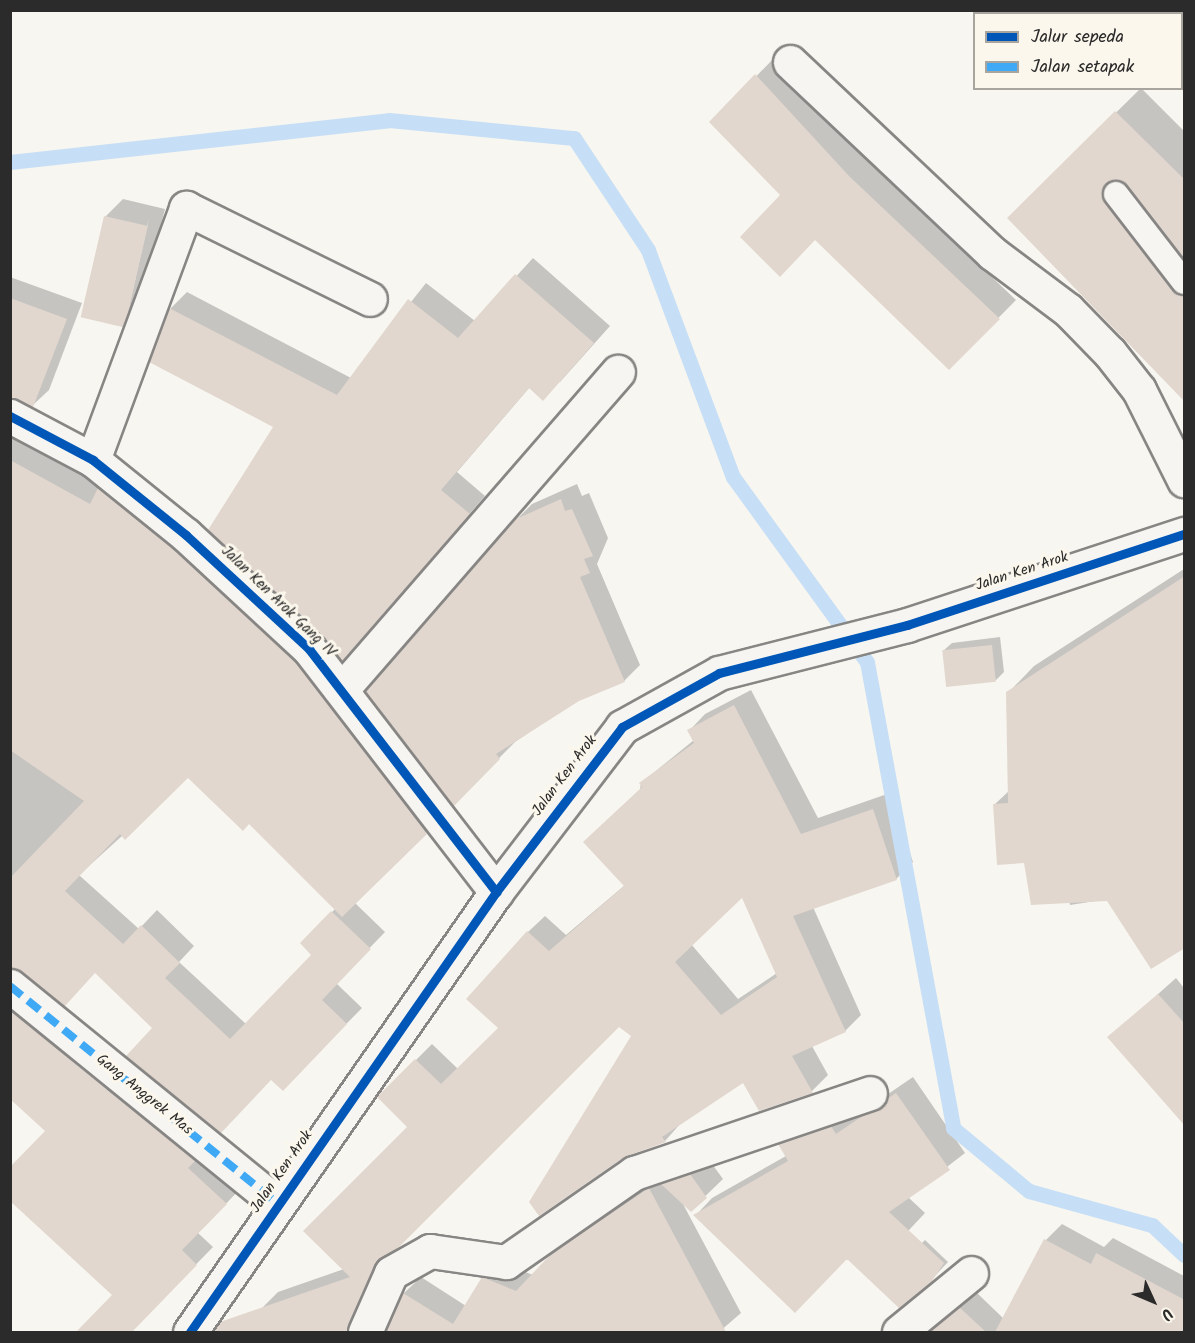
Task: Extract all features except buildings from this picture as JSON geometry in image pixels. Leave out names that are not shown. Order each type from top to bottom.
[{"type":"street","points":[[790,62],[992,253],[1068,310],[1110,353],[1139,390],[1185,480]]},
{"type":"street","points":[[93,460],[186,208],[370,298]]},
{"type":"street","points":[[343,688],[618,372]]},
{"type":"street","name":"Jalan Ken Arok Gang IV","points":[[10,417],[93,460],[186,535],[309,649],[343,688],[496,892]]},
{"type":"street","name":"Jalan Ken Arok","points":[[190,1332],[496,892],[622,727],[719,673],[802,649],[907,625],[1185,534]]},
{"type":"street","name":"Gang Anggrek Mas","points":[[10,986],[278,1204]]},
{"type":"street","points":[[365,1332],[391,1273],[430,1251],[506,1262],[634,1173],[870,1094]]},
{"type":"street","points":[[899,1332],[971,1273]]},
{"type":"lane","points":[[1116,194],[1185,282]]},
{"type":"waterway","points":[[10,162],[389,120],[574,138],[648,250],[733,477],[867,662],[953,1128],[1029,1191],[1152,1225],[1184,1255]]},
{"type":"marked path","points":[[10,986],[278,1204]]},
{"type":"cycle path","points":[[10,416],[93,460],[186,535],[309,649],[496,892]]},
{"type":"cycle path","points":[[190,1332],[496,892],[622,727],[719,673],[907,625],[1184,534]]}]
